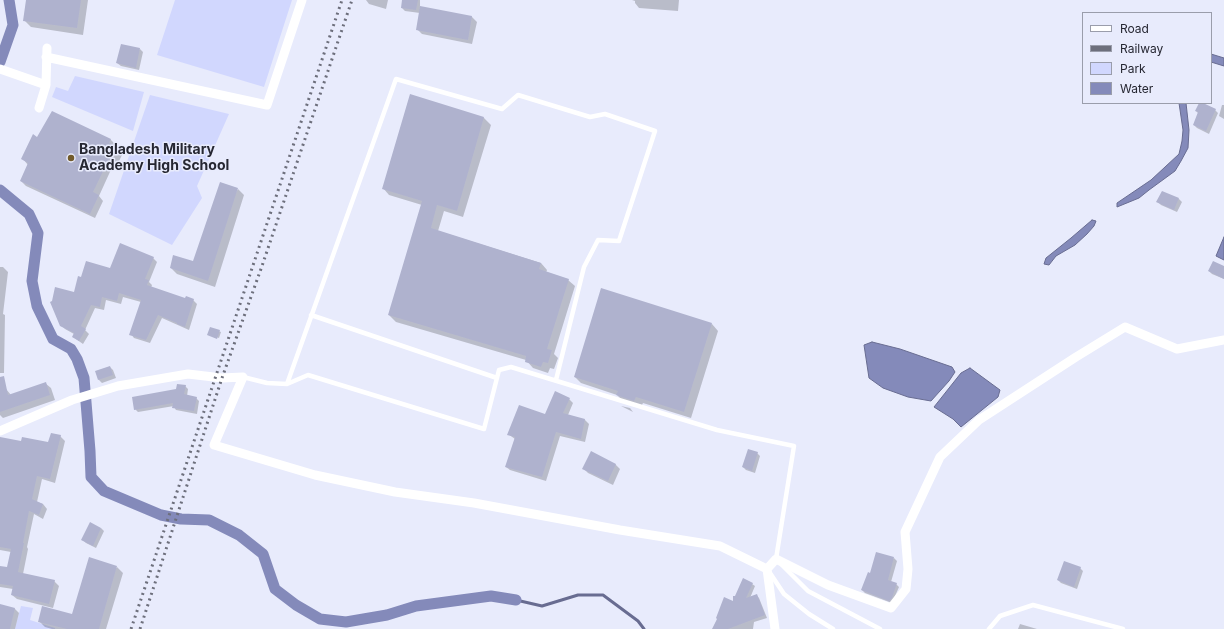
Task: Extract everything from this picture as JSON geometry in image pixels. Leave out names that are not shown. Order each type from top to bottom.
[{"type":"street","points":[[39,108],[46,85],[47,52],[267,105],[302,0]]},
{"type":"street","points":[[0,69],[46,85]]},
{"type":"street","points":[[775,629],[767,569],[776,559],[828,585],[891,608],[906,589],[908,569],[905,532],[940,457],[979,420],[1076,357],[1126,327],[1177,349],[1224,340]]},
{"type":"street","points":[[0,431],[72,400],[118,386],[188,374],[222,378],[243,377],[214,445],[315,475],[395,492],[474,503],[620,530],[720,546],[767,569]]},
{"type":"lane","points":[[287,384],[396,79],[502,109],[518,95],[590,117],[605,114],[655,131],[619,241],[598,240],[584,267],[556,380]]},
{"type":"lane","points":[[311,316],[497,378]]},
{"type":"lane","points":[[243,377],[267,383],[287,384],[308,375],[484,429],[499,370],[511,367],[717,430],[794,446],[776,559],[808,591],[880,629]]},
{"type":"lane","points":[[767,569],[784,594],[809,614],[834,629]]},
{"type":"lane","points":[[989,629],[1000,616],[1033,605],[1123,629]]},
{"type":"green space","points":[[175,0],[292,0],[264,87],[157,55]]},
{"type":"green space","points":[[75,76],[144,92],[133,131],[52,97],[56,87],[68,91]]},
{"type":"green space","points":[[150,95],[229,114],[197,186],[202,198],[172,245],[109,214]]},
{"type":"green space","points":[[21,606],[33,608],[30,620],[55,629],[15,629]]},
{"type":"water","points":[[1212,54],[1224,58],[1224,66],[1212,62]]},
{"type":"water","points":[[1179,104],[1186,104],[1189,130],[1188,148],[1175,171],[1139,198],[1117,207],[1117,203],[1151,180],[1179,154],[1183,130]]},
{"type":"water","points":[[1092,220],[1096,221],[1094,226],[1075,245],[1056,256],[1049,265],[1044,264],[1046,258]]},
{"type":"water","points":[[1224,237],[1224,260],[1216,256]]},
{"type":"water","points":[[872,342],[900,349],[952,367],[955,372],[931,401],[908,397],[883,388],[869,378],[864,345]]},
{"type":"water","points":[[970,368],[1000,390],[998,397],[961,427],[953,419],[934,407],[961,373]]},
{"type":"building","points":[[26,0],[81,0],[77,28],[23,21]]},
{"type":"building","points":[[402,0],[418,0],[416,10],[401,8]]},
{"type":"building","points":[[420,6],[472,16],[468,40],[416,30]]},
{"type":"building","points":[[121,44],[140,48],[136,68],[116,63]]},
{"type":"building","points":[[410,94],[484,117],[457,211],[437,205],[431,228],[541,263],[539,269],[569,279],[547,349],[552,350],[548,363],[543,362],[541,367],[525,362],[526,356],[388,315],[422,201],[382,189]]},
{"type":"building","points":[[1198,104],[1205,104],[1216,109],[1206,131],[1193,125],[1198,112],[1195,111]]},
{"type":"building","name":"Bangladesh Military Academy High School","points":[[52,111],[111,139],[109,143],[118,147],[112,160],[109,159],[93,192],[99,195],[90,214],[20,181],[28,163],[21,159],[33,134],[37,137]]},
{"type":"building","points":[[220,182],[238,188],[208,281],[170,268],[173,255],[193,261]]},
{"type":"building","points":[[1162,191],[1179,198],[1174,210],[1156,202]]},
{"type":"building","points":[[120,243],[154,257],[145,279],[149,280],[147,285],[185,298],[186,296],[194,299],[185,327],[158,315],[146,340],[129,335],[141,300],[119,293],[117,301],[102,297],[100,307],[91,305],[81,326],[86,329],[79,341],[72,337],[74,333],[60,326],[50,302],[52,301],[55,287],[74,292],[78,276],[81,277],[86,261],[110,268]]},
{"type":"building","points":[[1213,261],[1224,266],[1224,279],[1208,271]]},
{"type":"building","points":[[601,288],[712,323],[684,412],[636,397],[634,401],[616,395],[618,391],[574,377]]},
{"type":"building","points":[[210,327],[220,330],[217,339],[207,335]]},
{"type":"building","points":[[110,366],[113,375],[98,380],[95,371]]},
{"type":"building","points":[[4,376],[8,395],[46,382],[50,395],[0,412],[0,377]]},
{"type":"building","points":[[177,384],[186,385],[184,394],[197,397],[194,411],[172,408],[173,403],[134,410],[132,397],[176,389]]},
{"type":"building","points":[[555,391],[570,398],[563,413],[585,419],[581,439],[556,432],[542,477],[505,467],[515,437],[507,435],[519,405],[545,414]]},
{"type":"building","points":[[51,433],[61,435],[50,479],[37,476],[32,499],[43,504],[39,515],[29,511],[18,572],[55,580],[49,604],[11,595],[13,586],[0,584],[0,566],[7,567],[11,549],[0,547],[0,437],[21,441],[22,437],[48,442]]},
{"type":"building","points":[[748,449],[758,452],[752,471],[742,467]]},
{"type":"building","points":[[591,451],[616,464],[608,481],[582,469]]},
{"type":"building","points":[[90,522],[101,528],[93,546],[81,540]]},
{"type":"building","points":[[876,552],[894,557],[888,580],[897,583],[892,598],[889,601],[861,590],[868,572],[870,573]]},
{"type":"building","points":[[89,557],[117,566],[99,629],[67,629],[38,622],[42,606],[72,614]]},
{"type":"building","points":[[1064,561],[1081,567],[1074,587],[1057,580]]},
{"type":"building","points":[[743,578],[753,583],[746,598],[757,594],[765,615],[728,629],[712,629],[724,597],[733,601],[733,596],[735,596]]},
{"type":"building","points":[[0,604],[15,608],[10,629],[0,629]]},
{"type":"waterway","points":[[0,62],[13,25],[9,0]]},
{"type":"waterway","points":[[0,190],[29,214],[38,233],[32,281],[37,306],[53,339],[71,349],[77,359],[84,378],[91,477],[104,491],[161,515],[181,519],[209,520],[239,535],[263,554],[275,589],[296,605],[320,619],[346,622],[387,615],[416,606],[491,596],[516,600]]},
{"type":"waterway","points":[[516,600],[542,606],[578,595],[603,595],[638,621],[644,629]]},
{"type":"railway","points":[[131,629],[342,0]]},
{"type":"railway","points":[[140,629],[222,378],[262,266],[352,0]]},
{"type":"place","name":"Bangladesh Military Academy High School","points":[[71,158]]}]
